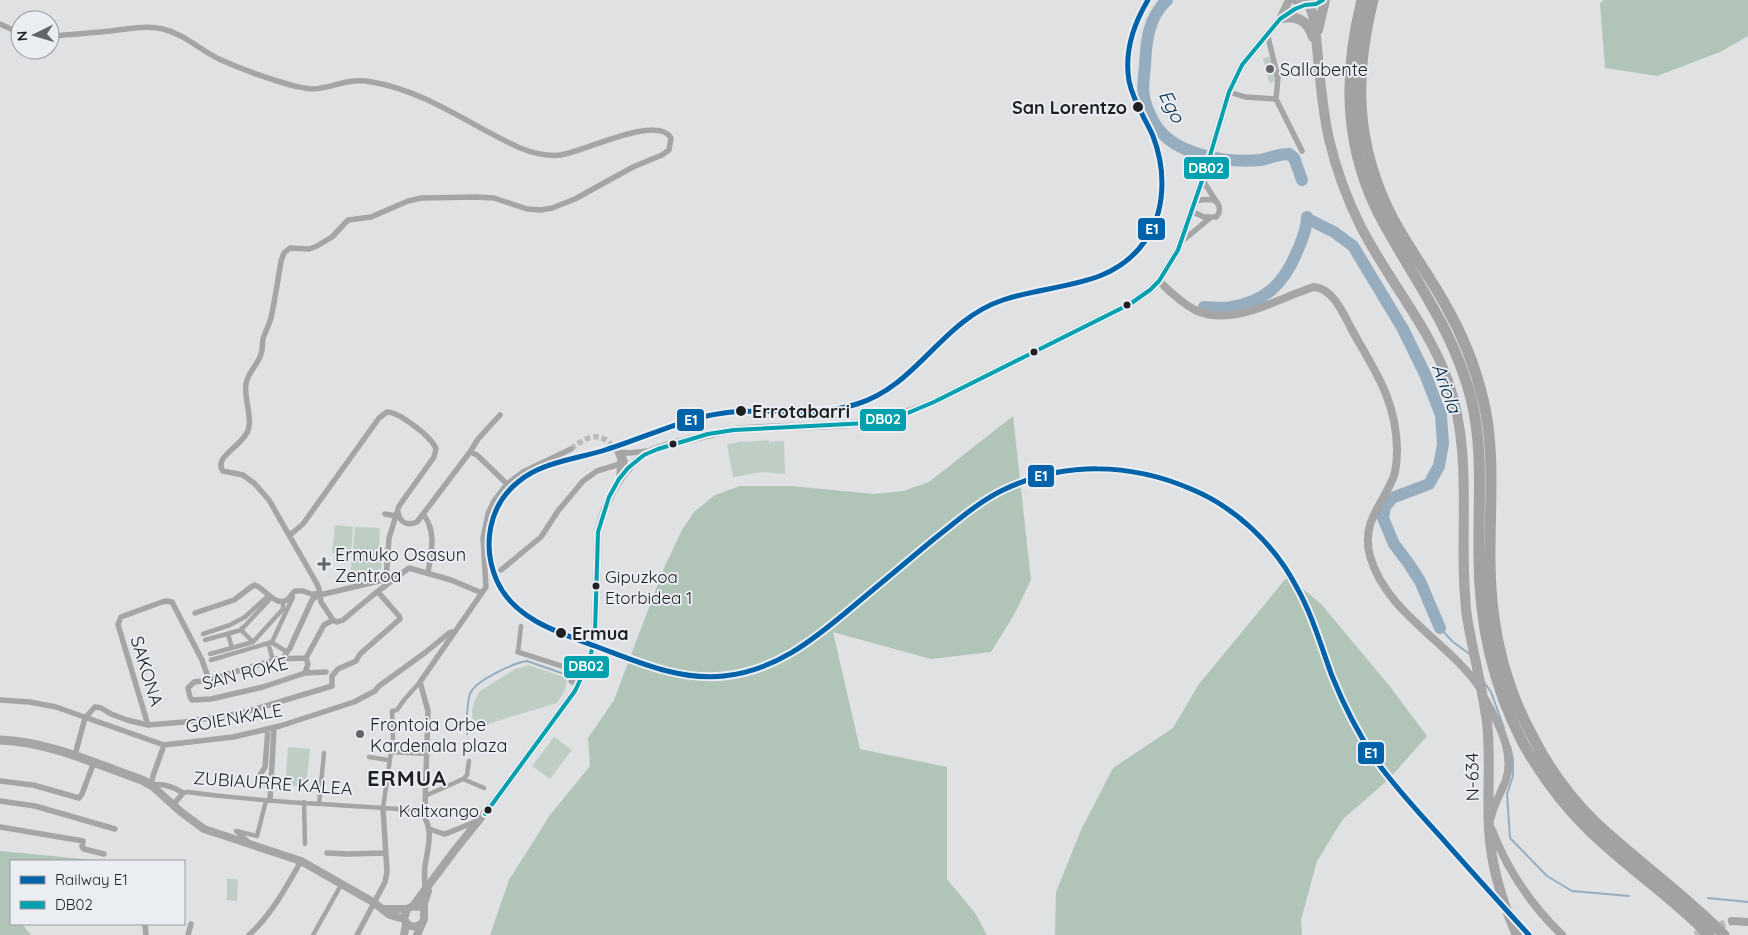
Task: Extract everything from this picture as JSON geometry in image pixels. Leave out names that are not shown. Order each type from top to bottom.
[{"type":"highway","points":[[1316,35],[1324,0],[1303,4],[1314,19],[1318,55]]},
{"type":"highway","points":[[1362,0],[1354,37],[1349,92],[1352,133],[1370,182],[1386,217],[1452,340],[1472,401],[1478,433],[1480,462],[1479,554],[1482,618],[1492,667],[1512,720],[1541,773],[1563,802],[1588,830],[1670,899],[1709,935]]},
{"type":"highway","points":[[1370,182],[1362,128],[1360,91],[1364,39],[1373,0]]},
{"type":"highway","points":[[1281,18],[1296,17],[1307,24],[1314,39],[1318,55]]},
{"type":"highway","name":"N-634","points":[[1318,55],[1328,137],[1336,167],[1348,198],[1362,228],[1416,316],[1438,357],[1455,404],[1463,459],[1464,591],[1467,617],[1487,722],[1489,829],[1502,896],[1517,935]]},
{"type":"highway","points":[[1386,217],[1447,307],[1462,336],[1476,373],[1489,433],[1490,554],[1493,614],[1503,664],[1521,714],[1533,739],[1551,768],[1592,818],[1621,845],[1682,895],[1724,935]]},
{"type":"main road","points":[[0,740],[41,745],[75,755],[151,785]]},
{"type":"street","points":[[1281,18],[1289,0]]},
{"type":"street","points":[[619,478],[644,454],[708,434],[734,430],[868,422],[903,415],[934,402],[1130,304],[1159,281],[1167,270],[1180,243],[1207,165],[1229,92],[1242,65],[1281,18],[1303,4]]},
{"type":"street","points":[[60,36],[134,28],[162,29],[175,33],[219,59],[293,85],[314,89],[348,81],[366,80],[407,92],[520,148],[546,156],[577,151],[644,130],[663,131],[671,138],[669,150],[662,155],[633,167],[575,199],[552,208],[542,210],[527,209],[494,198],[476,196],[421,198],[408,201],[371,217],[348,220],[332,237],[317,246],[309,249],[290,248],[284,253],[270,320],[263,338],[262,352],[258,363],[246,382],[248,433],[242,441],[223,457],[220,467],[223,471],[243,475],[255,484],[269,500],[319,589],[321,602],[333,620],[344,620],[378,592],[385,581],[389,538],[397,514],[402,501],[434,457],[436,448],[427,437],[394,412],[387,412],[379,418],[303,524],[290,535]]},
{"type":"street","points":[[1267,33],[1278,78],[1276,99],[1302,151]]},
{"type":"street","points":[[1229,92],[1245,97],[1276,99]]},
{"type":"street","points":[[1192,211],[1210,218],[1216,217],[1219,213],[1219,204],[1205,184],[1203,177]]},
{"type":"street","points":[[1195,201],[1207,199],[1216,201]]},
{"type":"street","points":[[1180,243],[1210,218]]},
{"type":"street","points":[[1159,281],[1193,309],[1211,314],[1248,312],[1314,287],[1320,287],[1328,292],[1341,310],[1386,391],[1395,423],[1397,462],[1393,478],[1370,523],[1368,539],[1370,555],[1379,578],[1386,589],[1410,616],[1464,667],[1479,687],[1491,710],[1505,744],[1509,766],[1506,779],[1491,815],[1490,826],[1496,841],[1527,895],[1543,917],[1562,935]]},
{"type":"street","points":[[397,514],[400,520],[407,524],[417,522],[478,439],[500,415]]},
{"type":"street","points":[[357,935],[385,882],[383,808],[388,760],[393,738],[392,711],[397,710],[420,682],[486,587],[483,545],[484,526],[494,501],[506,484],[530,468],[571,449]]},
{"type":"street","points":[[619,452],[639,453],[658,449]]},
{"type":"street","points":[[470,452],[477,455],[506,484]]},
{"type":"street","points":[[619,452],[619,478]]},
{"type":"street","points":[[595,633],[598,532],[609,497],[624,469],[624,458],[619,452]]},
{"type":"street","points":[[500,570],[541,537],[558,511],[584,481],[597,471],[620,464]]},
{"type":"street","points":[[385,514],[397,514]]},
{"type":"street","points":[[424,515],[430,524],[432,535],[428,573]]},
{"type":"street","points":[[195,613],[234,600],[255,585],[269,597],[283,601],[287,600],[295,591],[303,590],[311,594],[319,594],[343,590],[385,581],[396,577],[409,568],[451,580],[482,593]]},
{"type":"street","points":[[273,660],[269,643],[295,591]]},
{"type":"street","points":[[75,755],[86,718],[96,707],[111,714],[148,725],[184,722],[242,714],[332,686],[332,676],[338,669],[356,661],[360,654],[400,619],[378,592]]},
{"type":"street","points":[[283,658],[288,652],[312,600],[319,594]]},
{"type":"street","points":[[203,634],[230,625],[248,614],[269,597]]},
{"type":"street","points":[[205,640],[242,630],[269,597]]},
{"type":"street","points":[[210,654],[253,642],[282,609],[283,601]]},
{"type":"street","name":"SAKONA","points":[[148,725],[119,628],[118,624],[121,617],[162,602],[172,602],[210,680]]},
{"type":"street","points":[[242,630],[248,614]]},
{"type":"street","name":"SAN ROKE","points":[[210,680],[191,684],[188,688],[192,700],[216,699],[271,685],[305,673],[308,664],[306,658],[324,625],[333,620]]},
{"type":"street","points":[[521,626],[518,652],[568,668],[573,672],[572,681],[578,686]]},
{"type":"street","points":[[242,630],[253,642]]},
{"type":"street","name":"GOIENKALE","points":[[0,700],[44,704],[164,744],[233,737],[310,718],[361,699],[375,691],[379,686],[453,632]]},
{"type":"street","points":[[228,634],[232,648]]},
{"type":"street","points":[[210,660],[269,643],[288,652]]},
{"type":"street","points":[[412,927],[410,908],[485,814],[578,686],[590,660],[592,649]]},
{"type":"street","points":[[210,680],[273,660],[306,658]]},
{"type":"street","points":[[305,673],[326,672]]},
{"type":"street","points":[[420,682],[428,712],[424,810],[420,811],[430,833],[425,867],[425,891]]},
{"type":"street","points":[[270,786],[256,780],[265,767],[271,728]]},
{"type":"street","points":[[252,844],[236,831],[256,836],[268,800],[270,786],[271,728]]},
{"type":"street","points":[[151,785],[164,744]]},
{"type":"street","points":[[390,752],[427,754]]},
{"type":"street","points":[[320,804],[324,754]]},
{"type":"street","points":[[369,757],[388,760]]},
{"type":"street","points":[[425,796],[463,780],[467,775],[469,761]]},
{"type":"street","points":[[0,781],[33,785],[79,798],[94,762]]},
{"type":"street","points":[[463,780],[484,788]]},
{"type":"street","points":[[151,785],[158,784],[183,793],[173,805]]},
{"type":"street","points":[[151,785],[204,829],[301,861],[373,902],[412,927]]},
{"type":"street","name":"ZUBIAURRE KALEA","points":[[183,793],[420,811]]},
{"type":"street","points":[[0,801],[34,806],[74,819],[115,829]]},
{"type":"street","points":[[304,802],[305,844]]},
{"type":"street","points":[[429,829],[444,834],[479,820]]},
{"type":"street","points":[[0,827],[83,841],[82,847],[84,849],[104,854]]},
{"type":"street","points":[[327,853],[385,853]]},
{"type":"street","points":[[249,935],[266,918],[301,861]]},
{"type":"street","points":[[405,935],[412,927],[424,919],[424,903],[432,882]]},
{"type":"street","points":[[313,935],[341,885]]},
{"type":"street","points":[[384,909],[419,908],[423,913]]},
{"type":"street","points":[[1732,921],[1748,922]]},
{"type":"street","points":[[188,935],[191,924]]},
{"type":"shaded area","name":"Sallabente","points":[[1271,56],[1276,81],[1269,83],[1263,58]]},
{"type":"shaded area","points":[[769,440],[769,442],[784,441],[785,474],[762,472],[733,477],[727,445],[742,441]]},
{"type":"shaded area","points":[[335,525],[353,527],[351,555],[332,553]]},
{"type":"shaded area","points":[[355,527],[380,528],[379,548],[383,550],[381,569],[353,574],[351,570]]},
{"type":"shaded area","points":[[528,665],[567,678],[565,690],[557,703],[491,723],[479,731],[473,725],[472,710],[480,691],[515,669]]},
{"type":"shaded area","points":[[554,737],[572,750],[550,779],[532,766]]},
{"type":"shaded area","points":[[288,747],[310,749],[306,787],[285,785]]},
{"type":"shaded area","points":[[227,879],[238,879],[237,901],[227,900]]},
{"type":"green space","points":[[1604,0],[1748,0],[1748,36],[1720,52],[1657,76],[1605,68],[1600,3]]},
{"type":"green space","points":[[1013,416],[1031,580],[1015,613],[991,652],[931,659],[833,632],[860,749],[947,767],[947,879],[975,913],[987,935],[490,935],[509,880],[550,815],[590,766],[588,738],[614,700],[664,568],[682,530],[694,512],[715,495],[740,486],[791,486],[874,494],[903,491],[929,482]]},
{"type":"green space","points":[[1288,576],[1321,604],[1388,684],[1427,736],[1388,780],[1343,819],[1317,861],[1301,920],[1302,935],[1055,935],[1056,892],[1081,830],[1113,768],[1173,728],[1199,684]]},
{"type":"green space","points":[[0,851],[94,860],[10,860],[10,925],[23,925],[31,935],[0,935]]},
{"type":"waterway","name":"Ego","points":[[1167,0],[1156,15],[1149,31],[1143,82],[1145,101],[1157,128],[1169,140],[1180,146],[1193,152],[1220,159],[1248,161],[1289,154],[1294,158],[1302,180]]},
{"type":"waterway","name":"Ego","points":[[1204,307],[1225,308],[1243,305],[1254,301],[1271,290],[1279,283],[1291,265],[1303,236],[1307,217]]},
{"type":"waterway","name":"Ariola","points":[[1308,219],[1334,232],[1353,246],[1403,329],[1425,374],[1441,415],[1443,444],[1439,466],[1429,484],[1392,498],[1385,507],[1383,518],[1394,544],[1420,581],[1440,628]]},
{"type":"waterway","points":[[1440,628],[1453,642],[1471,655]]},
{"type":"waterway","points":[[467,734],[467,709],[470,694],[486,678],[513,665],[527,661],[570,676]]},
{"type":"waterway","points":[[1484,682],[1491,692],[1504,728]]},
{"type":"waterway","points":[[1510,746],[1513,759],[1513,776],[1507,794],[1510,838],[1547,876],[1572,891],[1629,896]]},
{"type":"waterway","points":[[1708,898],[1748,902]]},
{"type":"tunnel","points":[[571,449],[584,440],[595,437],[606,440],[617,451]]},
{"type":"tunnel","points":[[592,649],[595,633]]},
{"type":"tunnel","points":[[1695,935],[1732,921]]},
{"type":"rail line","name":"E1","points":[[1148,0],[1138,19],[1131,39],[1128,70],[1133,96],[1153,136],[1157,149],[1162,176],[1162,190],[1157,217],[1152,229],[1145,241],[1131,257],[1116,268],[1099,276],[1003,300],[982,309],[963,322],[897,383],[878,395],[857,404],[824,410],[741,411],[709,415],[680,423],[608,449],[539,469],[518,482],[508,492],[494,515],[489,541],[492,568],[497,581],[514,605],[526,615],[567,636],[674,673],[707,677],[724,676],[759,668],[792,653],[836,621],[959,519],[985,500],[1003,490],[1050,474],[1073,470],[1121,470],[1168,480],[1191,489],[1223,506],[1265,542],[1287,571],[1302,597],[1312,619],[1332,676],[1358,731],[1377,762],[1415,809],[1529,935]]},
{"type":"transit line","name":"DB02","points":[[485,814],[575,691],[590,659],[595,633],[598,532],[609,497],[628,468],[644,455],[658,449],[708,434],[734,430],[868,423],[903,415],[934,402],[1130,304],[1159,281],[1178,250],[1206,169],[1229,92],[1242,65],[1280,19],[1295,9],[1305,5],[1316,4],[1323,0]]},
{"type":"place","name":"Sallabente","points":[[1270,69]]},
{"type":"place","name":"San Lorentzo","points":[[1138,107]]},
{"type":"place","name":"Errotabarri","points":[[741,411]]},
{"type":"place","name":"Ermuko Osasun Zentroa","points":[[324,564]]},
{"type":"place","name":"Gipuzkoa Etorbidea 1","points":[[596,586]]},
{"type":"place","name":"Ermua","points":[[561,633]]},
{"type":"place","name":"Frontoia Orbe Kardenala plaza","points":[[360,734]]},
{"type":"place","name":"Kaltxango","points":[[488,810]]},
{"type":"district","name":"ERMUA","points":[[407,778]]}]
